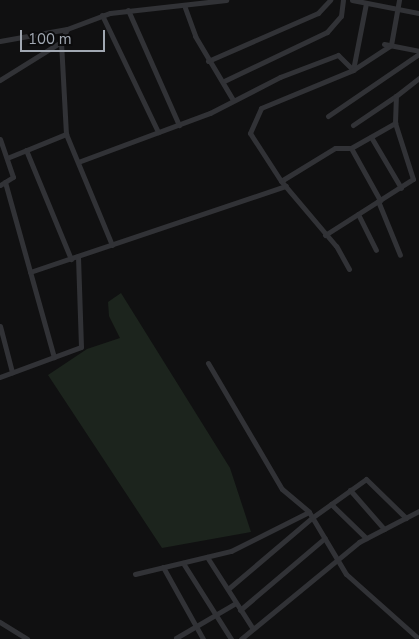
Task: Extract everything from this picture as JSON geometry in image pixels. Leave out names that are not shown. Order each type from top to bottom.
[{"type":"street","points":[[0,41],[67,29],[102,16],[128,10],[226,0]]},
{"type":"street","points":[[208,61],[318,13],[330,0]]},
{"type":"street","points":[[224,81],[327,32],[341,16],[343,0]]},
{"type":"street","points":[[352,0],[419,13]]},
{"type":"street","points":[[349,269],[325,235],[281,181],[250,133],[261,108],[353,70],[391,45],[399,0]]},
{"type":"street","points":[[353,70],[366,3]]},
{"type":"street","points":[[184,5],[208,61],[224,81],[233,100]]},
{"type":"street","points":[[128,10],[179,125]]},
{"type":"street","points":[[102,16],[158,132]]},
{"type":"street","points":[[0,80],[60,42],[67,29]]},
{"type":"street","points":[[60,42],[66,134],[112,245]]},
{"type":"street","points":[[384,44],[419,53]]},
{"type":"street","points":[[328,116],[419,53]]},
{"type":"street","points":[[78,162],[179,125],[280,77],[338,55],[353,70]]},
{"type":"street","points":[[353,124],[396,96],[419,78]]},
{"type":"street","points":[[325,235],[413,179],[395,123],[396,96]]},
{"type":"street","points":[[281,181],[335,148],[351,148],[395,123]]},
{"type":"street","points":[[6,158],[66,134]]},
{"type":"street","points":[[371,137],[401,188]]},
{"type":"street","points":[[0,139],[13,177],[3,183],[54,357]]},
{"type":"street","points":[[351,148],[379,201],[400,256]]},
{"type":"street","points":[[26,150],[71,259]]},
{"type":"street","points":[[30,272],[286,186]]},
{"type":"street","points":[[358,214],[376,250]]},
{"type":"street","points":[[0,377],[81,347],[78,256]]},
{"type":"street","points":[[0,326],[12,372]]},
{"type":"street","points":[[208,363],[282,489],[310,512],[352,582],[419,639]]},
{"type":"street","points":[[228,589],[313,517],[366,479],[406,518]]},
{"type":"street","points":[[350,490],[384,529]]},
{"type":"street","points":[[331,504],[366,538]]},
{"type":"street","points":[[135,574],[231,551],[310,512]]},
{"type":"street","points":[[241,639],[366,538],[419,512]]},
{"type":"street","points":[[240,610],[325,538]]},
{"type":"street","points":[[207,557],[252,629]]},
{"type":"street","points":[[183,562],[230,639]]},
{"type":"street","points":[[163,567],[203,639]]},
{"type":"street","points":[[176,638],[236,603]]},
{"type":"street","points":[[0,622],[27,639]]},
{"type":"shaded area","points":[[121,293],[230,468],[251,532],[162,548],[48,375],[87,349],[120,338],[109,316],[108,302]]}]
